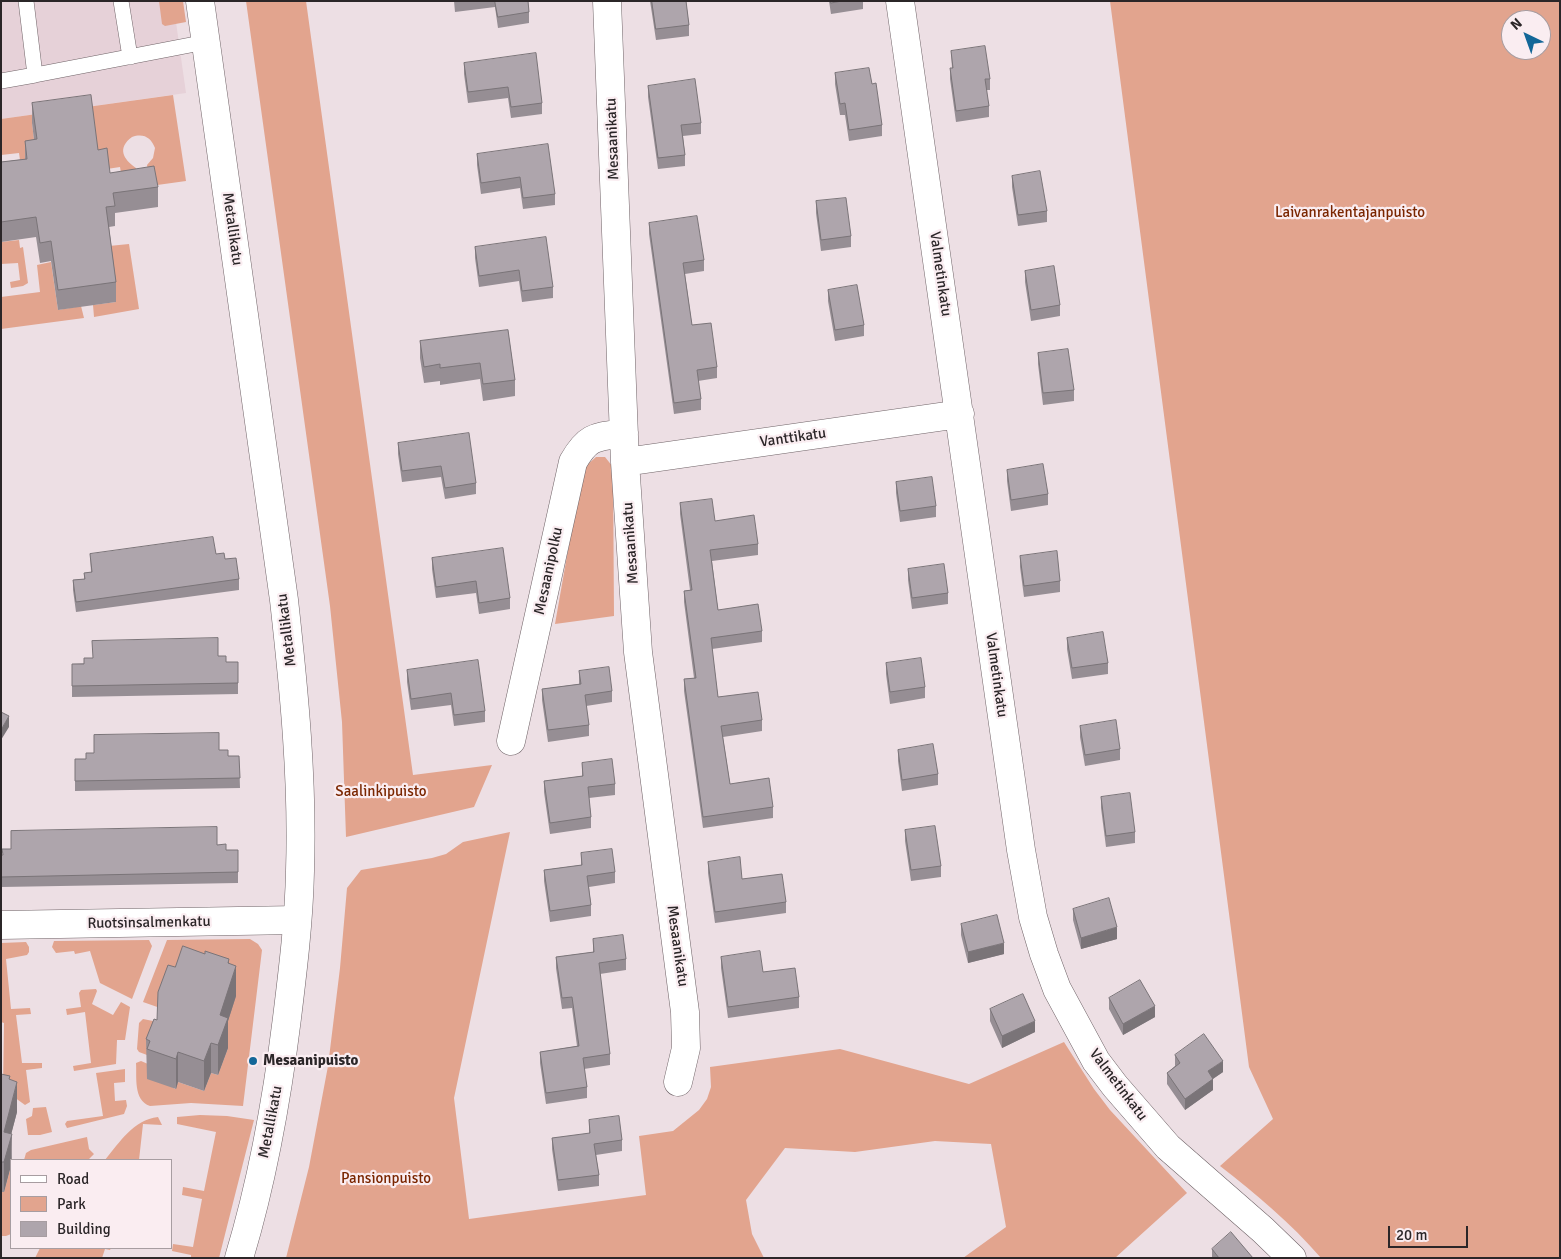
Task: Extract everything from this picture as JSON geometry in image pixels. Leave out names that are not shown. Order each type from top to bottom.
[{"type":"street","name":"Metallikatu","points":[[200,1],[284,600],[294,691],[298,759],[300,871],[296,952],[278,1092],[261,1178],[239,1258]]},
{"type":"street","name":"Mesaanikatu","points":[[607,1],[625,462],[638,652],[685,1012],[686,1048],[678,1082]]},
{"type":"street","name":"Valmetinkatu","points":[[900,1],[1023,858],[1033,917],[1044,954],[1057,989],[1096,1061],[1115,1086],[1168,1147],[1263,1230],[1292,1258]]},
{"type":"street","name":"Vanttikatu","points":[[625,462],[960,414]]},
{"type":"street","name":"Mesaanipolku","points":[[512,741],[573,462],[581,447],[589,441],[598,437],[624,433]]},
{"type":"street","name":"Ruotsinsalmenkatu","points":[[1,925],[297,920]]},
{"type":"lane","points":[[26,1],[35,75]]},
{"type":"lane","points":[[122,1],[130,57]]},
{"type":"lane","points":[[1,81],[206,42]]},
{"type":"shaded area","points":[[1,1],[173,1],[186,93],[1,119]]},
{"type":"green space","points":[[159,1],[183,1],[186,22],[165,26],[162,24]]},
{"type":"green space","name":"Saalinkipuisto","points":[[246,1],[306,1],[413,775],[492,765],[474,807],[346,837],[342,722],[330,606]]},
{"type":"green space","name":"Laivanrakentajanpuisto","points":[[1110,1],[1560,1],[1560,1258],[1321,1258],[1273,1209],[1220,1166],[1273,1119],[1249,1067]]},
{"type":"green space","points":[[173,95],[186,181],[150,186],[147,165],[153,158],[155,148],[149,139],[143,136],[132,137],[124,145],[123,149],[125,157],[136,168],[139,188],[124,190],[120,167],[107,169],[32,123],[36,157],[20,160],[19,153],[1,155],[1,119]]},
{"type":"green space","points":[[19,240],[20,248],[23,247],[28,283],[11,288],[10,282],[20,280],[18,263],[1,264],[1,242]]},
{"type":"green space","points":[[129,244],[139,309],[94,317],[93,305],[116,302],[109,246]]},
{"type":"green space","points":[[51,262],[58,310],[81,306],[84,318],[1,329],[1,297],[40,292],[37,265]]},
{"type":"green space","points":[[596,457],[605,457],[613,467],[614,616],[555,624],[581,476],[587,465]]},
{"type":"green space","name":"Pansionpuisto","points":[[510,832],[454,1098],[469,1219],[646,1195],[639,1136],[673,1131],[699,1110],[707,1099],[711,1087],[710,1067],[840,1049],[969,1084],[1064,1042],[1110,1110],[1187,1193],[1115,1258],[963,1258],[1006,1227],[991,1144],[935,1141],[855,1152],[785,1148],[746,1200],[752,1234],[764,1258],[286,1258],[309,1167],[328,1066],[340,968],[347,888],[361,870],[432,858],[446,854],[463,842]]},
{"type":"green space","points":[[250,939],[258,944],[262,950],[243,1106],[191,1103],[150,1106],[145,1103],[138,1093],[136,1063],[141,1061],[148,1064],[150,1071],[175,1089],[178,1082],[204,1091],[211,1073],[218,1075],[228,1048],[163,1009],[143,1002],[167,940]]},
{"type":"green space","points":[[149,940],[152,946],[132,999],[100,983],[90,951],[75,954],[74,951],[56,953],[52,947],[54,941]]},
{"type":"green space","points":[[26,942],[29,947],[27,955],[6,959],[11,1009],[30,1008],[31,1014],[16,1015],[22,1063],[42,1063],[42,1068],[26,1070],[30,1102],[25,1105],[3,1089],[4,1023],[1,1022],[1,943]]},
{"type":"green space","points":[[96,989],[92,1004],[113,1015],[121,1002],[130,1007],[125,1040],[117,1040],[116,1064],[74,1071],[73,1066],[91,1063],[85,1012],[67,1015],[66,1009],[81,1007],[79,993],[81,990]]},
{"type":"green space","points":[[143,1019],[158,1022],[147,1055],[139,1052],[137,1049],[139,1023]]},
{"type":"green space","points":[[125,1069],[125,1082],[114,1083],[115,1101],[126,1100],[127,1106],[124,1114],[67,1128],[65,1124],[67,1121],[103,1116],[96,1073]]},
{"type":"green space","points":[[46,1107],[52,1132],[28,1135],[26,1119],[32,1116],[33,1108]]},
{"type":"green space","points":[[200,1115],[254,1120],[219,1258],[191,1258],[191,1255],[172,1251],[173,1244],[193,1247],[202,1199],[182,1195],[183,1187],[204,1191],[216,1132],[177,1124],[177,1117]]},
{"type":"green space","points":[[158,1117],[162,1125],[143,1124],[139,1159],[106,1159],[134,1127],[149,1119]]},
{"type":"green space","points":[[87,1137],[89,1149],[94,1154],[89,1159],[24,1159],[26,1153],[31,1150]]},
{"type":"green space","points":[[10,1170],[10,1234],[1,1236],[1,1192],[4,1192]]},
{"type":"green space","points":[[40,1249],[105,1249],[102,1258],[35,1258]]},
{"type":"building","points":[[495,1],[528,1],[529,12],[498,17]]},
{"type":"building","points":[[652,1],[686,1],[689,25],[656,29]]},
{"type":"building","points":[[985,46],[990,79],[985,79],[989,106],[956,111],[950,68],[953,68],[951,51]]},
{"type":"building","points":[[536,53],[542,103],[511,107],[508,87],[468,92],[464,63]]},
{"type":"building","points":[[869,68],[872,84],[876,83],[882,125],[849,130],[845,103],[840,104],[835,73]]},
{"type":"building","points":[[695,79],[701,123],[681,125],[685,155],[658,158],[648,86]]},
{"type":"building","points":[[91,95],[98,150],[107,148],[110,173],[154,166],[158,187],[113,193],[115,206],[106,207],[116,282],[58,290],[51,241],[40,243],[36,217],[1,222],[1,162],[27,159],[25,141],[37,139],[32,103]]},
{"type":"building","points":[[548,144],[555,194],[523,198],[520,177],[481,183],[477,154]]},
{"type":"building","points":[[1040,171],[1047,211],[1018,215],[1012,176]]},
{"type":"building","points":[[846,198],[851,236],[821,240],[816,201]]},
{"type":"building","points":[[697,216],[704,260],[683,263],[692,325],[711,323],[717,367],[697,370],[701,399],[674,403],[649,223]]},
{"type":"building","points":[[546,237],[553,287],[522,291],[519,270],[479,276],[475,247]]},
{"type":"building","points":[[1054,266],[1060,305],[1031,310],[1025,271]]},
{"type":"building","points":[[857,285],[864,325],[835,330],[828,290]]},
{"type":"building","points":[[508,330],[515,380],[483,384],[480,363],[440,368],[440,364],[424,367],[420,341]]},
{"type":"building","points":[[1068,349],[1074,390],[1043,393],[1038,353]]},
{"type":"building","points":[[469,433],[476,483],[445,488],[441,466],[402,471],[398,443]]},
{"type":"building","points":[[1043,464],[1048,494],[1011,500],[1007,470]]},
{"type":"building","points":[[932,477],[936,506],[900,511],[896,482]]},
{"type":"building","points":[[712,499],[715,521],[754,515],[758,544],[710,550],[718,610],[758,604],[762,631],[711,638],[718,697],[758,692],[762,720],[721,726],[730,784],[769,778],[773,807],[703,817],[684,679],[696,678],[684,591],[692,590],[680,503]]},
{"type":"building","points":[[213,537],[216,554],[224,553],[225,559],[236,558],[239,579],[76,602],[73,580],[85,579],[84,573],[92,572],[90,554]]},
{"type":"building","points":[[503,548],[510,598],[479,603],[476,581],[436,587],[432,558]]},
{"type":"building","points":[[1057,551],[1060,581],[1024,586],[1020,556]]},
{"type":"building","points":[[944,564],[948,593],[912,598],[908,569]]},
{"type":"building","points":[[1103,632],[1108,663],[1072,668],[1067,638]]},
{"type":"building","points":[[218,638],[218,656],[226,656],[226,662],[238,662],[238,683],[72,686],[72,664],[84,664],[84,658],[93,658],[92,641]]},
{"type":"building","points":[[921,658],[925,687],[890,692],[886,663]]},
{"type":"building","points":[[478,660],[485,711],[454,715],[451,693],[411,699],[407,670]]},
{"type":"building","points":[[609,667],[612,691],[585,695],[589,725],[548,730],[542,689],[581,684],[579,671]]},
{"type":"building","points":[[1,712],[9,716],[1,730]]},
{"type":"building","points":[[1116,720],[1120,749],[1085,755],[1080,726]]},
{"type":"building","points":[[219,733],[219,750],[228,750],[228,756],[239,756],[240,778],[75,781],[75,759],[86,759],[86,753],[94,753],[94,735]]},
{"type":"building","points":[[933,744],[938,774],[902,780],[898,750]]},
{"type":"building","points":[[612,759],[615,784],[588,787],[591,817],[550,823],[544,781],[583,776],[582,763]]},
{"type":"building","points":[[1130,793],[1135,832],[1106,836],[1101,797]]},
{"type":"building","points":[[935,826],[941,866],[911,870],[905,830]]},
{"type":"building","points":[[217,827],[217,845],[226,844],[226,850],[238,850],[238,872],[1,877],[2,849],[11,849],[11,831]]},
{"type":"building","points":[[612,849],[615,872],[587,876],[591,905],[550,911],[544,870],[582,865],[581,853]]},
{"type":"building","points":[[740,857],[742,879],[782,874],[786,902],[715,912],[708,862]]},
{"type":"building","points":[[1109,898],[1117,927],[1081,938],[1073,909]]},
{"type":"building","points":[[997,915],[1004,943],[968,952],[961,924]]},
{"type":"building","points":[[623,935],[626,959],[599,963],[610,1054],[583,1058],[587,1087],[546,1093],[540,1052],[579,1046],[572,997],[562,998],[556,957],[594,952],[593,939]]},
{"type":"building","points":[[183,946],[205,954],[205,951],[229,959],[228,963],[236,966],[220,1015],[228,1018],[218,1045],[211,1043],[204,1061],[178,1052],[176,1059],[147,1049],[150,1041],[146,1039],[154,1019],[157,1020],[158,992],[168,965],[175,967]]},
{"type":"building","points":[[760,951],[763,972],[795,968],[799,997],[728,1007],[721,957]]},
{"type":"building","points":[[1140,980],[1155,1006],[1123,1024],[1109,998]]},
{"type":"building","points":[[1023,994],[1035,1021],[1002,1036],[990,1009]]},
{"type":"building","points":[[1204,1034],[1223,1061],[1208,1071],[1213,1079],[1185,1099],[1167,1073],[1180,1063],[1175,1055]]},
{"type":"building","points":[[1,1074],[10,1076],[9,1079],[17,1082],[4,1132],[12,1134],[4,1162],[1,1162]]},
{"type":"building","points":[[619,1116],[622,1140],[594,1144],[599,1175],[558,1180],[552,1138],[590,1133],[589,1120]]},
{"type":"building","points":[[1231,1232],[1253,1258],[1219,1258],[1212,1249]]},
{"type":"place","name":"Mesaanipuisto","points":[[253,1061]]}]
